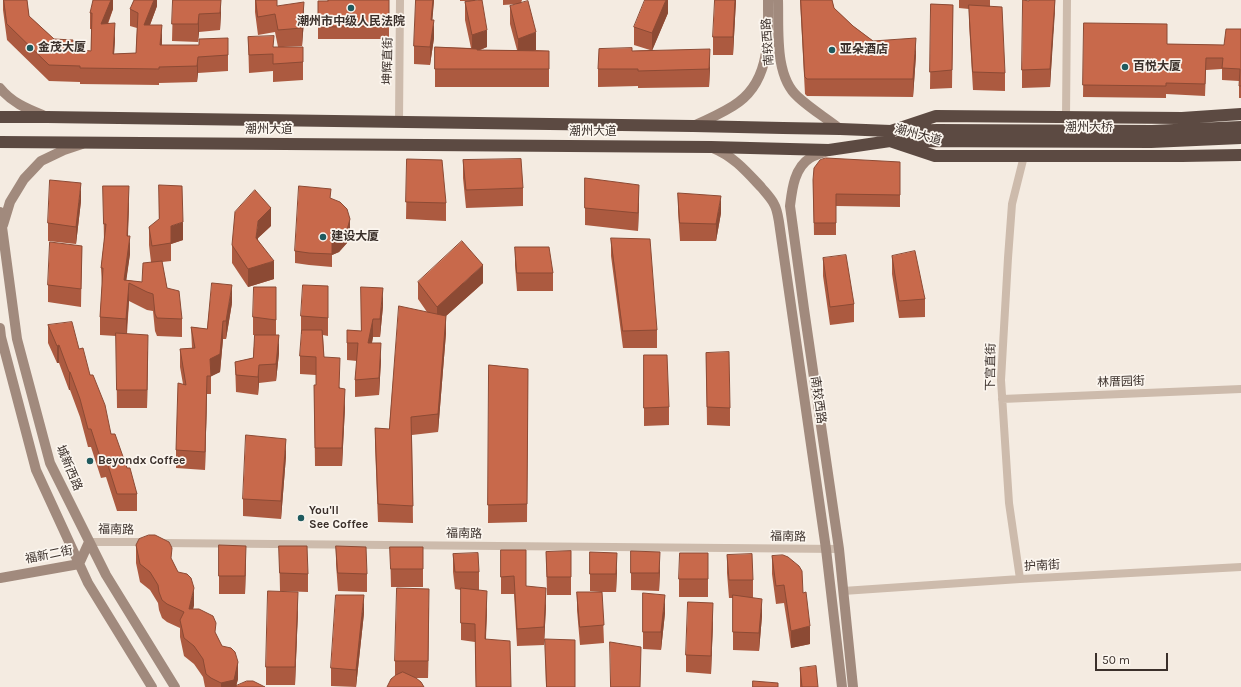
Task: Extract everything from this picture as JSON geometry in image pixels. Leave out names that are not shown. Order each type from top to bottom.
[{"type":"highway","name":"潮州大道","points":[[0,142],[711,147],[829,150],[891,136],[936,116],[1182,118],[1241,114]]},
{"type":"highway","name":"潮州大道","points":[[0,117],[47,116],[840,128],[891,136],[935,156],[1239,156]]},
{"type":"highway","name":"潮州大桥","points":[[937,135],[1152,131],[1241,127]]},
{"type":"highway","points":[[891,136],[937,135]]},
{"type":"highway","name":"潮州大桥","points":[[937,135],[1151,142],[1241,138]]},
{"type":"main road","name":"南较西路","points":[[694,126],[734,106],[748,93],[761,73],[768,40],[768,0]]},
{"type":"main road","name":"南较西路","points":[[778,0],[782,69],[788,85],[797,96],[840,128]]},
{"type":"main road","points":[[0,88],[22,107],[47,116]]},
{"type":"main road","points":[[2,228],[10,202],[24,179],[41,160],[64,150],[87,143]]},
{"type":"main road","name":"南较西路","points":[[711,147],[734,160],[775,204],[779,222],[826,549],[842,687]]},
{"type":"main road","name":"南较西路","points":[[829,150],[810,158],[802,166],[796,176],[790,206],[839,549],[853,687]]},
{"type":"main road","name":"城新西路","points":[[0,212],[17,339],[50,463],[106,575],[175,687]]},
{"type":"main road","points":[[0,328],[1,337],[36,470],[88,583],[152,687]]},
{"type":"main road","name":"福新二街","points":[[0,578],[79,564],[89,542]]},
{"type":"street","name":"坤辉直街","points":[[399,122],[400,0]]},
{"type":"street","points":[[1066,118],[1067,0]]},
{"type":"street","name":"下宫直街","points":[[1020,579],[1009,503],[1001,380],[1012,204],[1024,156]]},
{"type":"street","name":"林厝园街","points":[[1002,399],[1241,388]]},
{"type":"street","name":"福南路","points":[[89,542],[839,549]]},
{"type":"street","name":"护南街","points":[[843,591],[1020,579],[1241,567]]},
{"type":"building","points":[[4,0],[27,0],[29,16],[54,39],[73,40],[73,49],[91,51],[92,13],[90,13],[93,0],[111,0],[101,24],[115,23],[113,54],[136,53],[138,13],[130,9],[134,0],[154,0],[144,25],[162,25],[160,45],[199,45],[199,39],[228,38],[228,55],[198,57],[197,66],[159,67],[159,69],[80,68],[80,66],[49,65],[7,24]]},
{"type":"building","points":[[173,0],[221,0],[220,13],[199,14],[198,24],[172,24]]},
{"type":"building","points":[[256,0],[277,0],[277,6],[304,2],[302,28],[278,30],[275,14],[258,17]]},
{"type":"building","points":[[389,0],[389,26],[318,27],[318,1]]},
{"type":"building","points":[[416,0],[433,0],[431,20],[434,20],[430,47],[414,46]]},
{"type":"building","points":[[482,0],[487,30],[472,35],[465,2]]},
{"type":"building","points":[[645,0],[666,0],[652,33],[634,27]]},
{"type":"building","points":[[715,0],[735,0],[733,37],[713,37]]},
{"type":"building","name":"亚朵酒店","points":[[801,0],[832,0],[834,8],[853,26],[873,41],[916,38],[913,79],[807,79],[805,77]]},
{"type":"building","points":[[1023,0],[1055,0],[1050,69],[1022,70]]},
{"type":"building","points":[[528,1],[536,32],[518,39],[510,6]]},
{"type":"building","points":[[931,4],[953,5],[952,70],[930,72]]},
{"type":"building","points":[[969,5],[1002,7],[1005,73],[973,72]]},
{"type":"building","points":[[1084,23],[1167,24],[1167,44],[1224,45],[1226,29],[1241,29],[1241,86],[1239,86],[1240,69],[1222,68],[1223,58],[1206,58],[1205,84],[1166,83],[1166,86],[1083,85]]},
{"type":"building","points":[[274,36],[273,47],[303,47],[303,62],[273,64],[273,54],[249,55],[248,37]]},
{"type":"building","points":[[435,47],[477,50],[549,51],[549,69],[435,69]]},
{"type":"building","points":[[632,48],[632,51],[710,49],[709,69],[638,71],[638,69],[598,69],[599,49]]},
{"type":"building","points":[[826,158],[900,162],[900,195],[836,194],[836,223],[814,223],[814,168],[820,160]]},
{"type":"building","points":[[407,159],[442,160],[446,203],[406,202]]},
{"type":"building","points":[[521,159],[523,188],[466,190],[463,160]]},
{"type":"building","points":[[585,178],[639,185],[638,213],[585,208]]},
{"type":"building","points":[[50,180],[81,183],[76,227],[48,223]]},
{"type":"building","points":[[159,185],[182,186],[183,222],[171,226],[171,243],[152,246],[149,227],[159,219]]},
{"type":"building","points":[[103,186],[129,186],[127,236],[130,236],[124,280],[142,282],[143,263],[162,261],[167,288],[179,291],[182,319],[157,318],[155,314],[153,294],[129,283],[126,319],[100,317],[103,268],[101,268],[106,224],[104,224]]},
{"type":"building","name":"建设大厦","points":[[299,186],[331,189],[330,198],[340,202],[347,209],[350,219],[347,230],[339,240],[332,243],[332,254],[295,251]]},
{"type":"building","points":[[255,190],[271,208],[258,221],[256,238],[274,261],[248,269],[232,245],[235,212]]},
{"type":"building","points":[[678,193],[721,196],[716,224],[680,223]]},
{"type":"building","points":[[611,238],[650,239],[657,330],[623,331]]},
{"type":"building","points":[[462,241],[483,265],[437,307],[418,282]]},
{"type":"building","points":[[50,242],[82,246],[81,289],[48,285]]},
{"type":"building","points":[[515,247],[549,247],[553,273],[517,273]]},
{"type":"building","points":[[915,251],[925,299],[899,301],[892,256]]},
{"type":"building","points":[[846,255],[854,304],[830,307],[823,258]]},
{"type":"building","points":[[212,283],[232,285],[226,321],[223,321],[220,354],[210,359],[211,376],[207,376],[205,452],[176,450],[178,383],[186,385],[180,349],[195,348],[191,327],[207,329]]},
{"type":"building","points":[[303,285],[328,286],[328,318],[301,316]]},
{"type":"building","points":[[254,287],[276,287],[276,320],[253,317]]},
{"type":"building","points":[[361,287],[383,288],[380,319],[373,319],[368,343],[381,343],[379,378],[355,380],[358,343],[347,343],[347,330],[361,331]]},
{"type":"building","points":[[399,306],[446,316],[438,414],[411,417],[413,506],[378,504],[375,428],[389,429]]},
{"type":"building","points":[[72,322],[79,349],[83,348],[90,375],[93,375],[105,405],[111,434],[115,434],[127,468],[130,468],[137,494],[117,494],[106,459],[101,460],[91,429],[88,429],[80,399],[70,372],[59,345],[57,346],[48,325]]},
{"type":"building","points":[[302,330],[322,330],[324,357],[340,358],[339,388],[345,389],[342,448],[315,448],[314,385],[316,385],[316,357],[300,356]]},
{"type":"building","points":[[116,333],[148,335],[147,390],[117,390]]},
{"type":"building","points":[[255,335],[279,335],[276,364],[259,365],[258,377],[236,375],[235,362],[253,358]]},
{"type":"building","points":[[729,352],[730,408],[707,407],[706,353]]},
{"type":"building","points":[[644,355],[667,355],[669,407],[644,408]]},
{"type":"building","points":[[489,365],[528,369],[527,504],[488,505]]},
{"type":"building","points":[[246,435],[286,439],[281,501],[243,499]]},
{"type":"building","points":[[149,535],[155,535],[169,542],[172,548],[171,558],[178,572],[187,574],[191,578],[194,588],[189,609],[199,609],[213,616],[216,623],[215,632],[222,646],[231,648],[235,652],[238,662],[234,680],[221,683],[206,674],[203,659],[194,646],[184,638],[180,620],[184,612],[162,600],[158,585],[150,572],[140,564],[136,545],[139,539]]},
{"type":"building","points":[[219,545],[246,546],[245,576],[219,576]]},
{"type":"building","points":[[279,546],[307,546],[308,574],[280,573]]},
{"type":"building","points":[[336,546],[366,547],[367,574],[338,573]]},
{"type":"building","points":[[390,547],[423,547],[423,569],[391,569]]},
{"type":"building","points":[[501,550],[526,550],[526,586],[546,588],[544,627],[517,629],[514,576],[501,577]]},
{"type":"building","points":[[571,551],[571,577],[547,577],[546,552]]},
{"type":"building","points":[[631,551],[660,552],[659,573],[631,573]]},
{"type":"building","points":[[590,552],[617,553],[616,574],[590,574]]},
{"type":"building","points":[[478,553],[479,572],[455,572],[453,554]]},
{"type":"building","points":[[680,553],[708,553],[708,579],[679,579]]},
{"type":"building","points":[[752,554],[753,580],[729,580],[727,555]]},
{"type":"building","points":[[783,555],[799,566],[802,571],[803,593],[806,592],[810,626],[791,631],[784,585],[776,586],[772,556]]},
{"type":"building","points":[[397,588],[429,589],[428,661],[395,661]]},
{"type":"building","points":[[461,588],[487,591],[485,639],[510,641],[511,687],[476,687],[475,624],[461,623]]},
{"type":"building","points":[[268,591],[298,592],[295,667],[266,667]]},
{"type":"building","points":[[577,592],[602,592],[604,625],[580,627]]},
{"type":"building","points":[[643,593],[665,595],[661,632],[643,632]]},
{"type":"building","points":[[336,595],[364,595],[356,670],[331,668]]},
{"type":"building","points":[[733,595],[762,599],[759,633],[733,632]]},
{"type":"building","points":[[688,602],[713,603],[711,656],[686,655]]},
{"type":"building","points":[[545,639],[575,640],[575,687],[547,687]]},
{"type":"building","points":[[610,642],[641,647],[640,687],[611,687]]},
{"type":"building","points":[[816,666],[818,687],[802,687],[800,668]]},
{"type":"building","points":[[403,672],[416,678],[424,687],[387,687],[391,679]]},
{"type":"building","points":[[247,681],[253,681],[265,687],[236,687]]},
{"type":"building","points":[[753,681],[778,683],[778,687],[753,687]]},
{"type":"place","name":"潮州市中级人民法院","points":[[351,8]]},
{"type":"place","name":"金茂大厦","points":[[30,48]]},
{"type":"place","name":"亚朵酒店","points":[[832,50]]},
{"type":"place","name":"百悦大厦","points":[[1125,67]]},
{"type":"place","name":"建设大厦","points":[[323,237]]},
{"type":"place","name":"Beyondx Coffee","points":[[90,461]]},
{"type":"place","name":"You'll See Coffee","points":[[301,518]]}]
